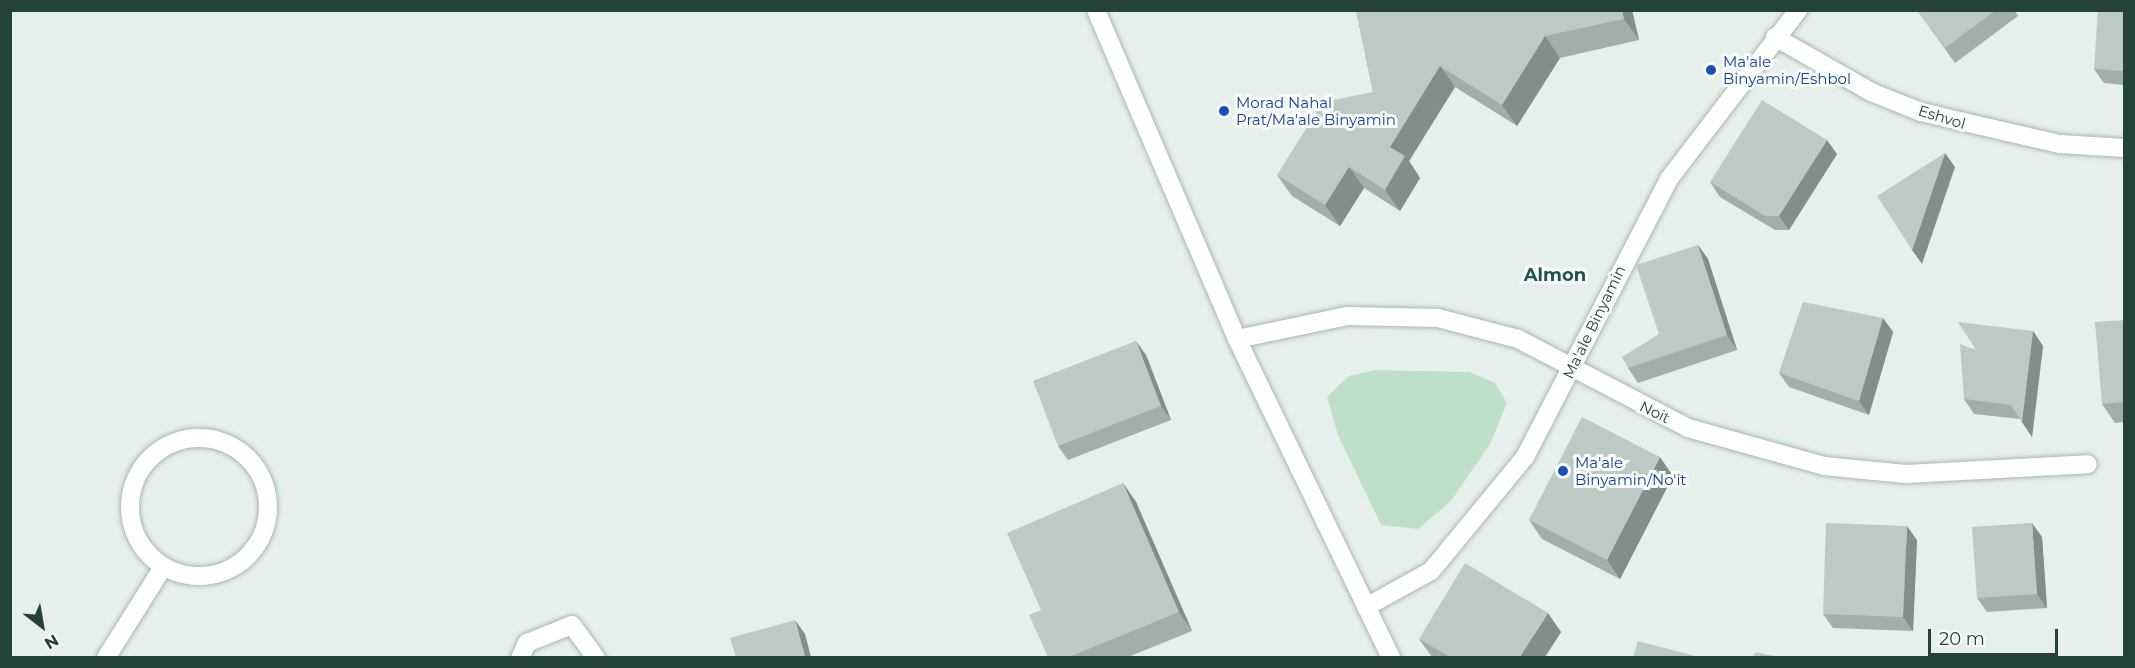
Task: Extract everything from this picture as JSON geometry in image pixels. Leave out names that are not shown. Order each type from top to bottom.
[{"type":"street","points":[[1096,10],[1237,339],[1391,657]]},
{"type":"street","name":"Ma'ale Binyamin","points":[[1366,607],[1431,571],[1475,522],[1525,458],[1571,371],[1617,272],[1669,179],[1775,37],[1798,10]]},
{"type":"street","name":"Eshvol","points":[[1775,37],[1871,92],[1921,112],[2060,144],[2124,148]]},
{"type":"street","name":"Noit","points":[[1237,339],[1347,316],[1437,318],[1518,339],[1571,371],[1688,428],[1824,466],[1906,474],[2088,464]]},
{"type":"street","points":[[209,438],[231,446],[262,477],[267,520],[259,541],[245,558],[206,576],[163,567],[133,531],[133,484],[163,448],[209,438]]},
{"type":"street","points":[[106,657],[163,567]]},
{"type":"street","points":[[520,657],[527,643],[572,625],[596,657]]},
{"type":"green space","points":[[1376,370],[1470,372],[1495,383],[1507,403],[1490,444],[1451,501],[1418,529],[1381,525],[1338,435],[1327,397],[1349,376]]},
{"type":"building","points":[[1356,10],[1622,10],[1624,19],[1545,36],[1502,105],[1440,66],[1390,147],[1405,156],[1385,190],[1349,167],[1325,205],[1277,175],[1323,102],[1373,92]]},
{"type":"building","points":[[1917,10],[1996,10],[1945,48]]},
{"type":"building","points":[[2098,10],[2124,10],[2124,71],[2094,69]]},
{"type":"building","points":[[1762,100],[1827,140],[1779,216],[1765,216],[1710,182]]},
{"type":"building","points":[[1945,153],[1912,250],[1877,196]]},
{"type":"building","points":[[1698,245],[1727,335],[1628,368],[1622,357],[1659,334],[1636,265]]},
{"type":"building","points":[[1803,302],[1883,318],[1859,401],[1779,373]]},
{"type":"building","points":[[2124,320],[2124,402],[2102,404],[2095,322]]},
{"type":"building","points":[[1958,322],[2033,331],[2022,422],[2011,405],[1964,399],[1960,344],[1976,350]]},
{"type":"building","points":[[1136,341],[1161,406],[1058,446],[1033,381]]},
{"type":"building","points":[[1582,417],[1660,457],[1607,560],[1529,520]]},
{"type":"building","points":[[1123,483],[1179,612],[1069,657],[1048,657],[1029,615],[1041,610],[1007,533]]},
{"type":"building","points":[[1826,523],[1907,526],[1903,617],[1823,614]]},
{"type":"building","points":[[2032,523],[2037,594],[1977,598],[1972,527]]},
{"type":"building","points":[[1465,563],[1548,613],[1520,657],[1450,657],[1419,639]]},
{"type":"building","points":[[795,620],[805,657],[736,657],[730,638]]},
{"type":"building","points":[[1638,641],[1699,657],[1633,657]]},
{"type":"building","points":[[1755,652],[1779,657],[1753,657]]},
{"type":"place","name":"Ma'ale Binyamin/Eshbol","points":[[1711,70]]},
{"type":"place","name":"Morad Nahal Prat/Ma'ale Binyamin","points":[[1224,111]]},
{"type":"place","name":"Ma'ale Binyamin/No'it","points":[[1563,471]]},
{"type":"district","name":"Almon","points":[[1555,275]]}]
